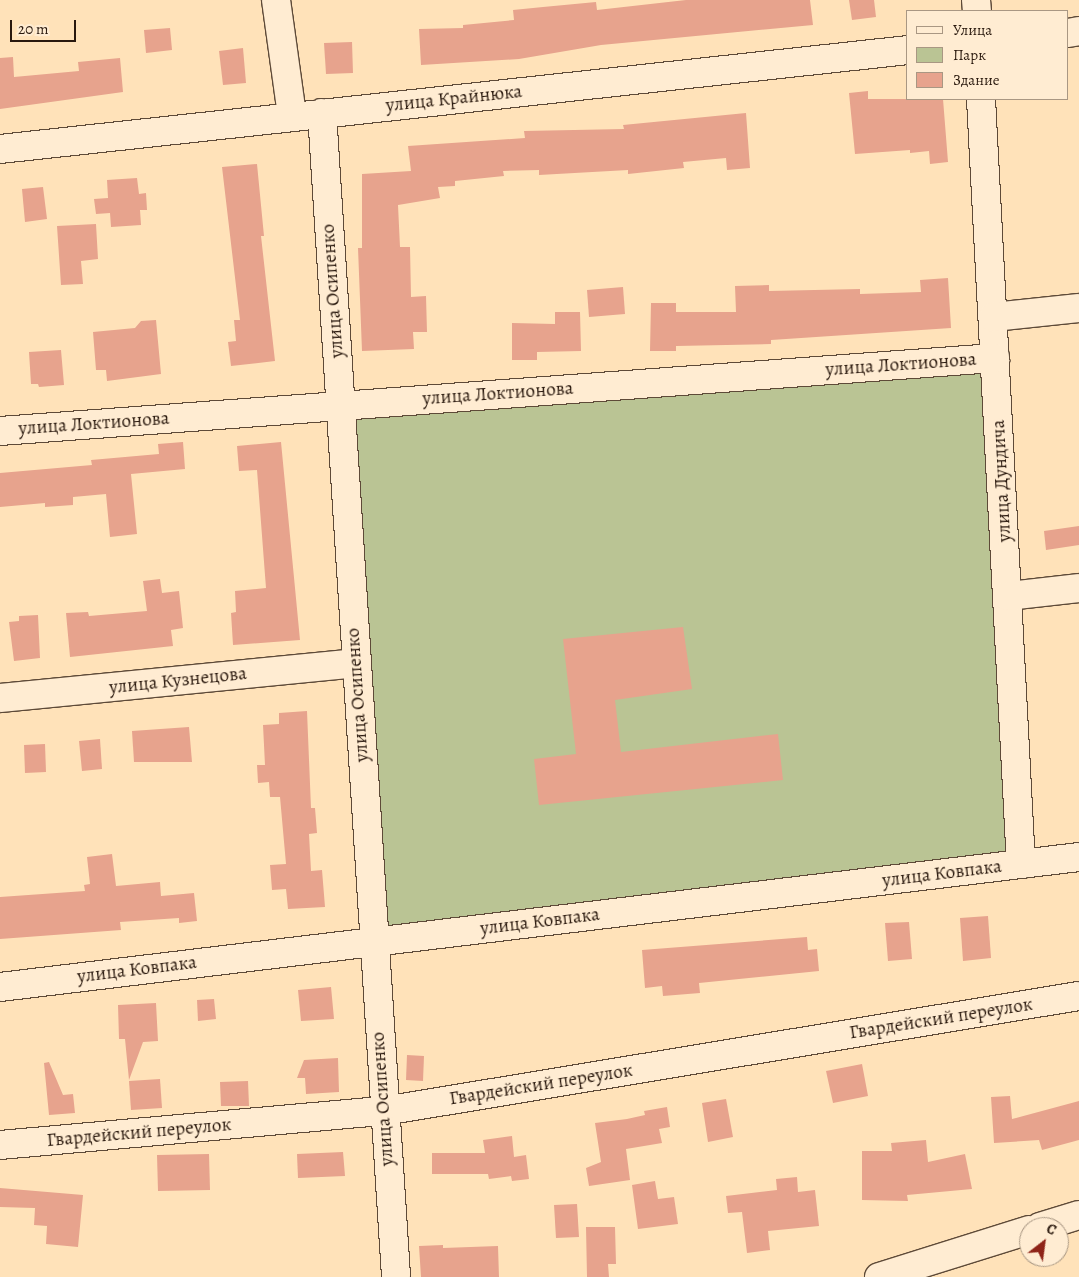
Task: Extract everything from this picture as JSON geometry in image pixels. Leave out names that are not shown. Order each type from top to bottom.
[{"type":"street","points":[[276,0],[292,116]]},
{"type":"street","name":"улица Крайнюка","points":[[0,149],[906,50]]},
{"type":"street","name":"улица Дундича","points":[[982,100],[1021,864]]},
{"type":"street","name":"улица Осипенко","points":[[322,113],[373,942],[396,1277]]},
{"type":"street","points":[[993,317],[1079,308]]},
{"type":"street","name":"улица Локтионова","points":[[0,431],[995,358]]},
{"type":"street","points":[[1008,596],[1079,588]]},
{"type":"street","name":"улица Кузнецова","points":[[0,698],[356,664]]},
{"type":"street","name":"улица Ковпака","points":[[0,987],[1079,857]]},
{"type":"street","name":"Гвардейский переулок","points":[[0,1145],[384,1111],[1079,996]]},
{"type":"street","points":[[878,1277],[1019,1233]]},
{"type":"green space","points":[[995,358],[1021,864],[373,942],[340,406]]},
{"type":"building","points":[[686,0],[810,0],[813,25],[601,45],[519,59],[421,65],[419,29],[463,28],[463,25],[514,20],[513,10],[596,2],[597,10]]},
{"type":"building","points":[[849,0],[874,0],[876,17],[852,20]]},
{"type":"building","points":[[170,28],[172,50],[146,53],[144,30]]},
{"type":"building","points":[[352,42],[353,73],[326,74],[324,43]]},
{"type":"building","points":[[243,48],[246,83],[223,85],[219,51]]},
{"type":"building","points":[[13,57],[14,77],[79,71],[78,62],[120,58],[123,92],[0,109],[0,58]]},
{"type":"building","points":[[868,91],[868,99],[943,100],[948,162],[930,164],[929,151],[910,153],[910,150],[855,154],[849,93]]},
{"type":"building","points":[[746,113],[750,168],[727,170],[726,158],[683,162],[684,168],[628,174],[628,170],[539,175],[539,170],[503,171],[504,176],[455,181],[455,186],[438,187],[440,198],[398,205],[400,247],[410,247],[411,297],[426,296],[427,332],[413,332],[414,349],[362,351],[358,248],[362,248],[362,174],[411,171],[408,146],[525,138],[524,131],[624,129],[623,125]]},
{"type":"building","points":[[257,164],[264,236],[261,236],[275,361],[231,366],[228,342],[236,341],[234,320],[240,320],[222,167]]},
{"type":"building","points":[[137,178],[139,194],[146,193],[147,210],[140,210],[141,225],[111,227],[110,213],[96,214],[94,199],[108,198],[107,180]]},
{"type":"building","points":[[43,187],[47,219],[25,222],[22,189]]},
{"type":"building","points":[[96,224],[98,259],[81,261],[83,284],[61,285],[57,226]]},
{"type":"building","points":[[948,278],[951,328],[771,340],[771,344],[676,346],[676,351],[650,351],[651,303],[676,303],[676,312],[736,312],[735,286],[769,285],[769,291],[860,289],[860,294],[921,292],[920,280]]},
{"type":"building","points":[[623,287],[625,314],[589,317],[587,290]]},
{"type":"building","points":[[555,312],[580,312],[581,351],[537,352],[537,360],[512,360],[512,323],[555,324]]},
{"type":"building","points":[[156,320],[161,374],[107,381],[106,370],[96,370],[93,332],[135,328],[141,321]]},
{"type":"building","points":[[61,350],[64,385],[39,387],[38,384],[31,384],[29,352]]},
{"type":"building","points":[[183,442],[185,469],[131,474],[137,534],[110,537],[106,494],[73,497],[73,505],[45,507],[45,503],[0,507],[0,473],[92,465],[91,460],[159,454],[158,444]]},
{"type":"building","points":[[281,442],[300,640],[233,645],[231,613],[236,612],[235,591],[266,588],[257,470],[239,471],[237,446]]},
{"type":"building","points":[[1079,526],[1079,545],[1046,550],[1044,531]]},
{"type":"building","points":[[160,579],[162,593],[179,591],[183,628],[171,630],[173,646],[70,657],[66,613],[88,612],[89,616],[147,611],[143,581]]},
{"type":"building","points":[[38,615],[40,658],[14,661],[9,622],[19,621],[19,616]]},
{"type":"building","points":[[683,627],[692,689],[615,700],[621,752],[778,734],[783,780],[539,805],[534,759],[576,754],[563,639]]},
{"type":"building","points":[[307,711],[311,808],[315,808],[317,833],[309,834],[311,871],[322,870],[325,907],[288,909],[286,889],[272,890],[270,865],[286,864],[280,797],[270,797],[269,782],[258,783],[257,765],[265,765],[263,725],[279,724],[279,713]]},
{"type":"building","points":[[189,727],[192,762],[134,762],[132,731]]},
{"type":"building","points":[[100,739],[102,769],[82,771],[79,741]]},
{"type":"building","points":[[45,744],[46,772],[25,773],[24,745]]},
{"type":"building","points":[[112,854],[116,886],[160,882],[161,896],[194,893],[197,921],[179,923],[179,918],[120,922],[121,930],[0,939],[0,897],[85,891],[84,885],[90,884],[87,857]]},
{"type":"building","points":[[988,916],[991,958],[963,961],[960,918]]},
{"type":"building","points":[[909,922],[912,959],[888,961],[885,923]]},
{"type":"building","points":[[807,937],[808,950],[817,949],[819,971],[699,983],[700,993],[663,996],[662,986],[645,988],[642,950]]},
{"type":"building","points":[[331,987],[334,1019],[301,1021],[298,990]]},
{"type":"building","points":[[214,999],[216,1019],[198,1021],[197,1000]]},
{"type":"building","points":[[156,1003],[158,1041],[143,1042],[129,1080],[125,1039],[119,1039],[118,1005]]},
{"type":"building","points":[[407,1055],[424,1056],[423,1081],[406,1080]]},
{"type":"building","points":[[338,1058],[339,1092],[306,1094],[305,1078],[297,1078],[304,1060]]},
{"type":"building","points":[[49,1062],[63,1095],[73,1094],[75,1113],[49,1115],[44,1063]]},
{"type":"building","points":[[862,1064],[868,1096],[833,1103],[826,1071]]},
{"type":"building","points":[[160,1079],[162,1108],[131,1110],[129,1081]]},
{"type":"building","points":[[248,1081],[249,1106],[221,1106],[220,1082]]},
{"type":"building","points":[[1010,1096],[1012,1119],[1079,1101],[1079,1140],[1042,1150],[1039,1140],[994,1143],[991,1097]]},
{"type":"building","points":[[726,1099],[733,1137],[708,1142],[702,1103]]},
{"type":"building","points":[[667,1107],[670,1127],[659,1129],[662,1143],[626,1149],[630,1180],[589,1186],[586,1168],[601,1162],[595,1123],[645,1115],[644,1111]]},
{"type":"building","points":[[512,1136],[514,1157],[526,1155],[529,1179],[512,1181],[511,1176],[489,1179],[488,1174],[432,1174],[432,1153],[485,1153],[483,1140]]},
{"type":"building","points":[[926,1140],[928,1162],[965,1154],[972,1189],[907,1195],[908,1201],[862,1200],[862,1151],[892,1151],[891,1143]]},
{"type":"building","points":[[343,1152],[345,1176],[298,1178],[297,1154]]},
{"type":"building","points":[[209,1154],[210,1190],[158,1191],[157,1155]]},
{"type":"building","points":[[797,1177],[798,1192],[815,1190],[819,1226],[768,1231],[770,1250],[747,1253],[742,1212],[728,1213],[726,1196],[777,1190],[776,1179]]},
{"type":"building","points":[[655,1181],[658,1199],[674,1197],[678,1224],[638,1229],[632,1185]]},
{"type":"building","points":[[0,1188],[83,1195],[78,1247],[46,1244],[47,1226],[34,1225],[35,1208],[0,1207]]},
{"type":"building","points":[[577,1204],[579,1237],[556,1238],[554,1205]]},
{"type":"building","points":[[586,1227],[615,1227],[616,1264],[608,1264],[609,1277],[587,1277]]},
{"type":"building","points":[[443,1245],[443,1248],[498,1246],[499,1277],[421,1277],[419,1246]]}]
